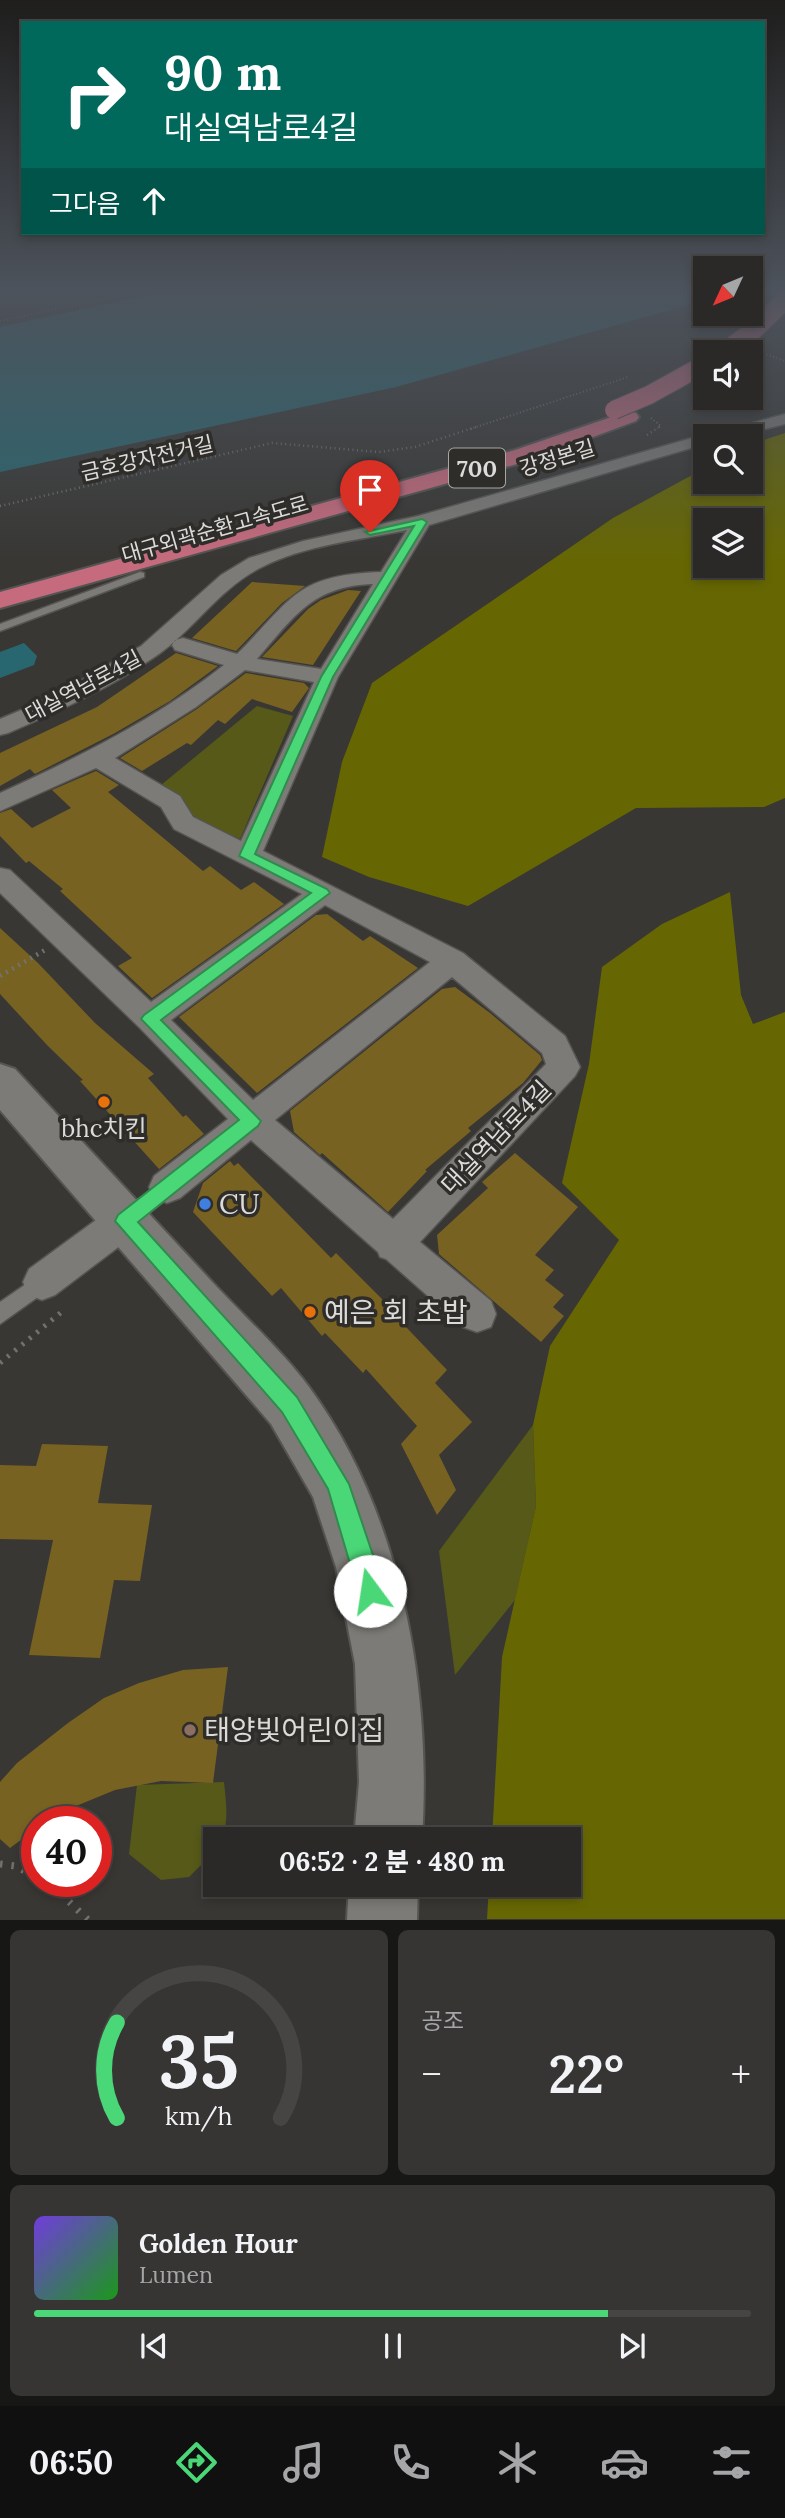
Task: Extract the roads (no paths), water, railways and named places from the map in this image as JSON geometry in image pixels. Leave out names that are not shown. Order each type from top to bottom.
[{"type":"highway","name":"대구외곽순환고속도로","points":[[621,413],[673,382]]},
{"type":"highway","name":"대구외곽순환고속도로","points":[[0,592],[92,568],[146,561],[317,506],[523,456],[621,413],[693,386]]},
{"type":"highway","points":[[0,583],[59,567],[92,568]]},
{"type":"highway","name":"대구외곽순환고속도로","points":[[0,600],[92,568]]},
{"type":"highway","points":[[0,608],[30,598],[92,568]]},
{"type":"street","points":[[763,424],[785,419]]},
{"type":"street","name":"강정본길","points":[[422,522],[693,443]]},
{"type":"street","points":[[247,856],[327,677],[422,522]]},
{"type":"street","name":"대실역남로4길","points":[[0,728],[60,702],[149,651],[173,642],[228,579],[256,562],[303,547],[422,522]]},
{"type":"street","points":[[0,803],[97,758],[179,709],[241,663],[293,603],[316,589],[344,579],[387,578]]},
{"type":"street","points":[[173,642],[241,663],[327,677]]},
{"type":"street","name":"대실역남로4길","points":[[97,758],[171,802],[183,823],[452,961],[554,1045],[564,1067],[393,1245]]},
{"type":"street","points":[[0,877],[150,1019],[252,1121],[393,1245],[477,1314]]},
{"type":"street","points":[[150,1019],[322,893]]},
{"type":"street","points":[[167,1187],[452,961]]},
{"type":"street","points":[[0,1081],[290,1405],[337,1484],[365,1567],[386,1664],[392,1782],[389,1827]]},
{"type":"street","points":[[53,1296],[124,1221]]},
{"type":"street","points":[[382,1920],[383,1897]]},
{"type":"lane","points":[[0,628],[146,561]]},
{"type":"lane","points":[[124,1221],[167,1187]]},
{"type":"lane","points":[[0,1314],[53,1296]]},
{"type":"water","points":[[0,382],[415,382],[0,472]]},
{"type":"water","points":[[24,643],[37,656],[34,665],[0,678],[0,652]]},
{"type":"place","name":"bhc치킨","points":[[104,1102]]},
{"type":"place","name":"CU","points":[[205,1204]]},
{"type":"place","name":"예은 회 초밥","points":[[310,1312]]},
{"type":"place","name":"태양빛어린이집","points":[[190,1730]]}]
